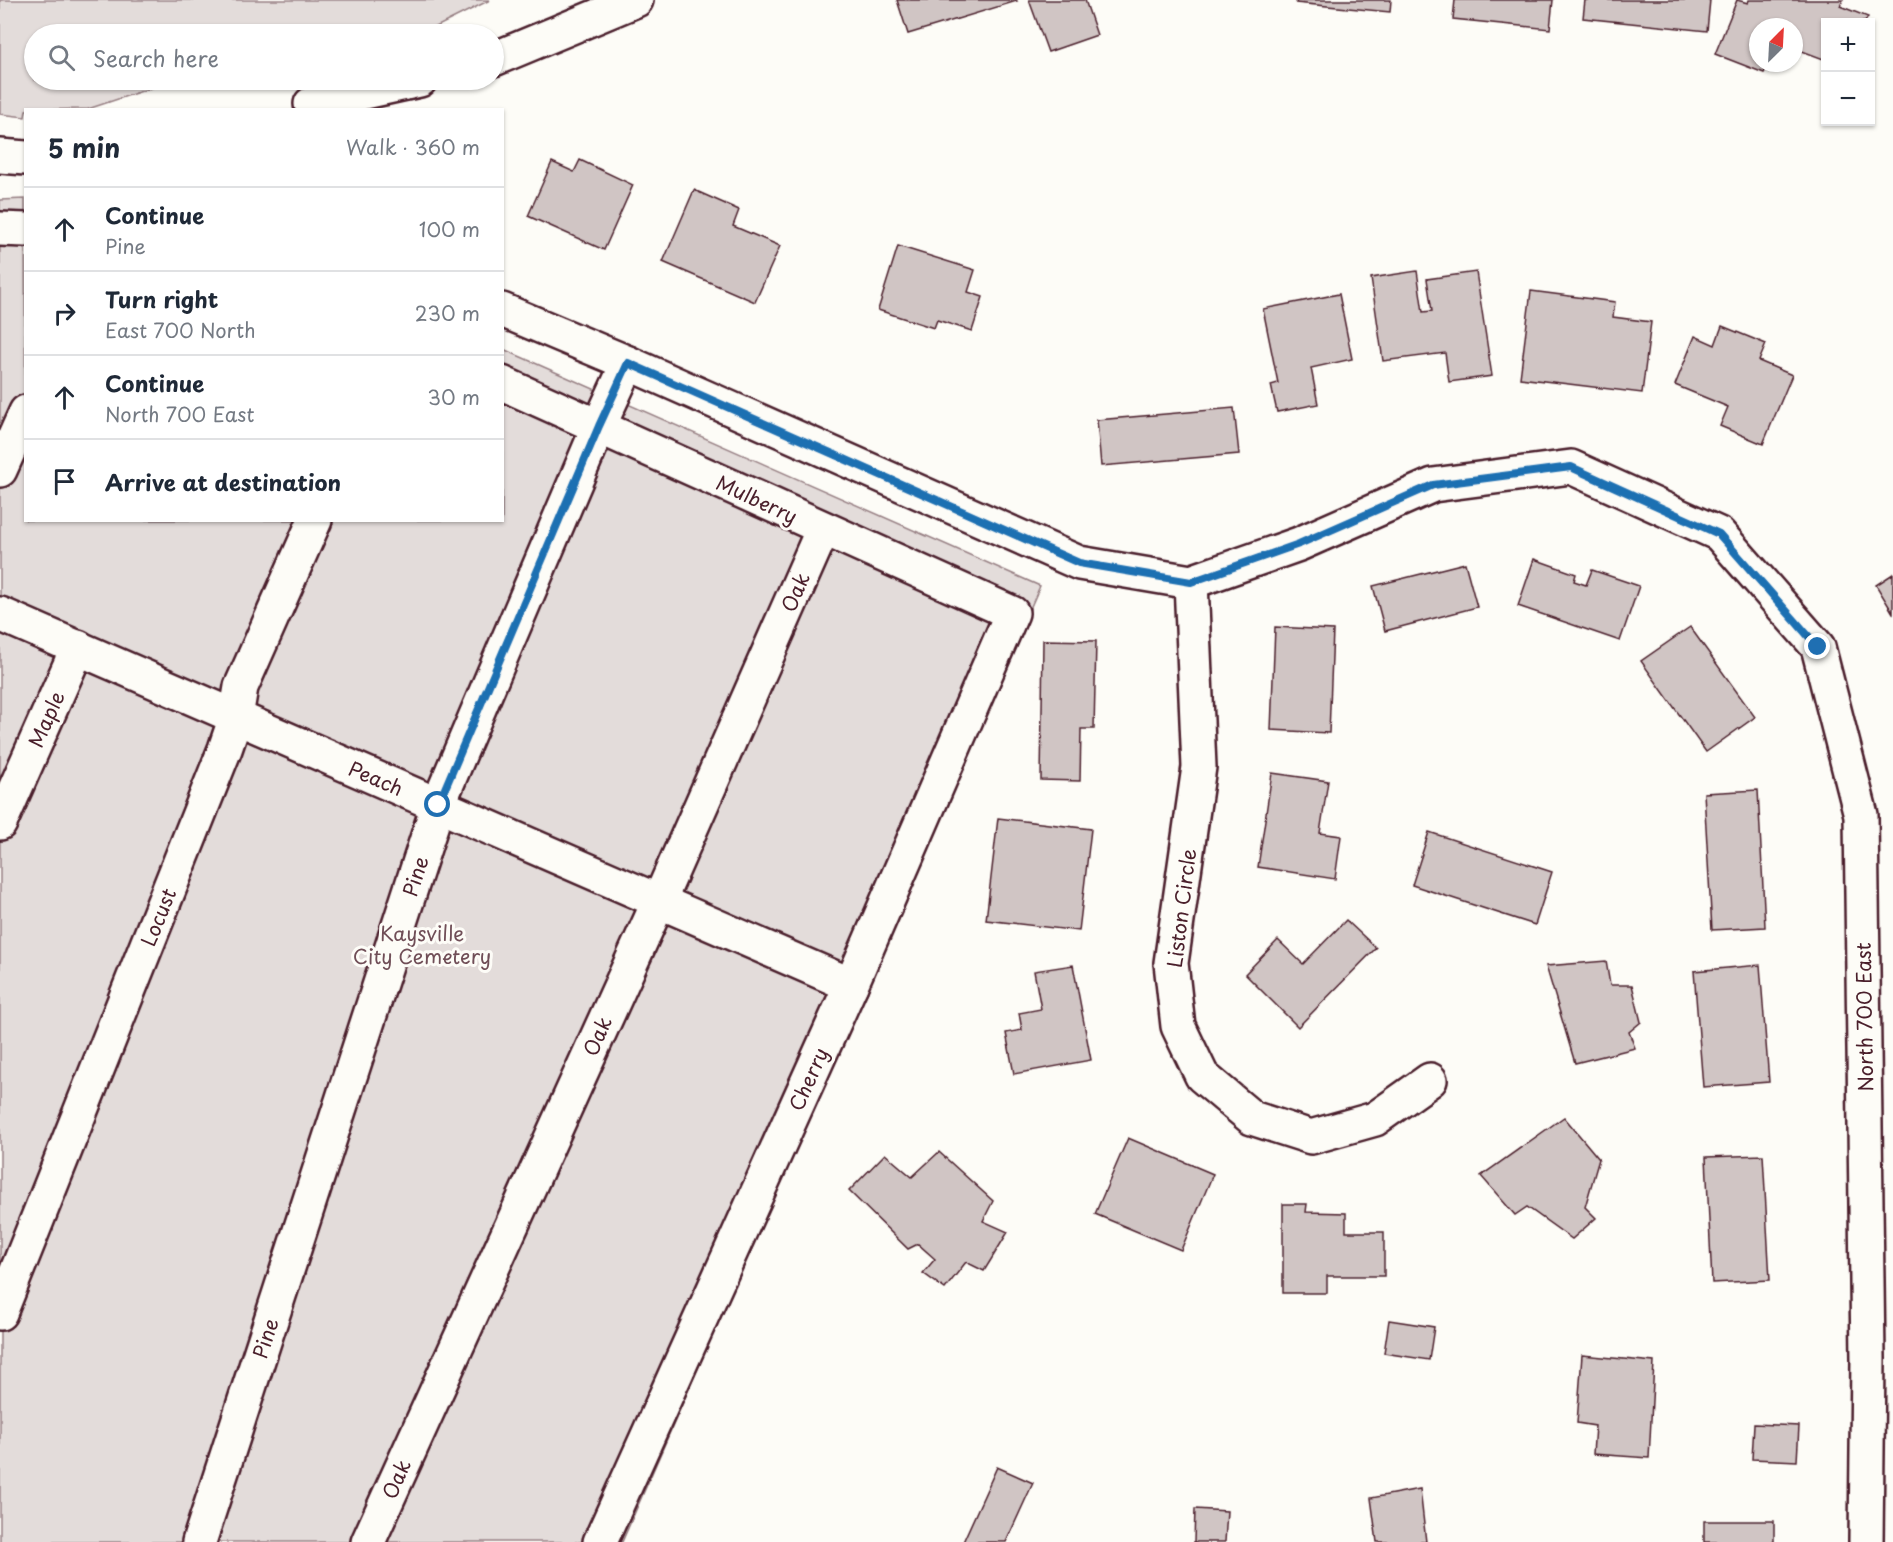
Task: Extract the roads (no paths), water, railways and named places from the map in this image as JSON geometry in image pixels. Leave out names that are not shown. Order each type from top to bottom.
[{"type":"street","points":[[504,55],[636,0]]},
{"type":"street","points":[[303,108],[378,90]]},
{"type":"street","points":[[0,156],[24,158]]},
{"type":"street","points":[[0,229],[24,230]]},
{"type":"street","points":[[504,311],[628,363],[1079,563],[1191,582]]},
{"type":"street","name":"Pine","points":[[199,1542],[438,805],[628,363]]},
{"type":"street","name":"Mulberry","points":[[504,384],[1012,613]]},
{"type":"street","points":[[0,470],[24,416]]},
{"type":"street","name":"North 700 East","points":[[1191,582],[1299,544],[1433,485],[1571,467],[1719,534],[1818,647],[1861,815],[1868,1359],[1866,1542]]},
{"type":"street","name":"Locust","points":[[0,1313],[236,717],[241,687],[314,522]]},
{"type":"street","name":"Oak","points":[[368,1542],[659,900],[823,529]]},
{"type":"street","name":"Liston Circle","points":[[1191,582],[1199,767],[1171,963],[1178,1026],[1202,1076],[1252,1118],[1311,1137],[1375,1119],[1430,1080]]},
{"type":"street","name":"Cherry","points":[[600,1542],[851,985],[1012,613]]},
{"type":"street","name":"Peach","points":[[0,614],[851,985]]},
{"type":"street","name":"Maple","points":[[0,823],[78,647]]},
{"type":"park label","name":"Kaysville City Cemetery","points":[[422,944]]}]
